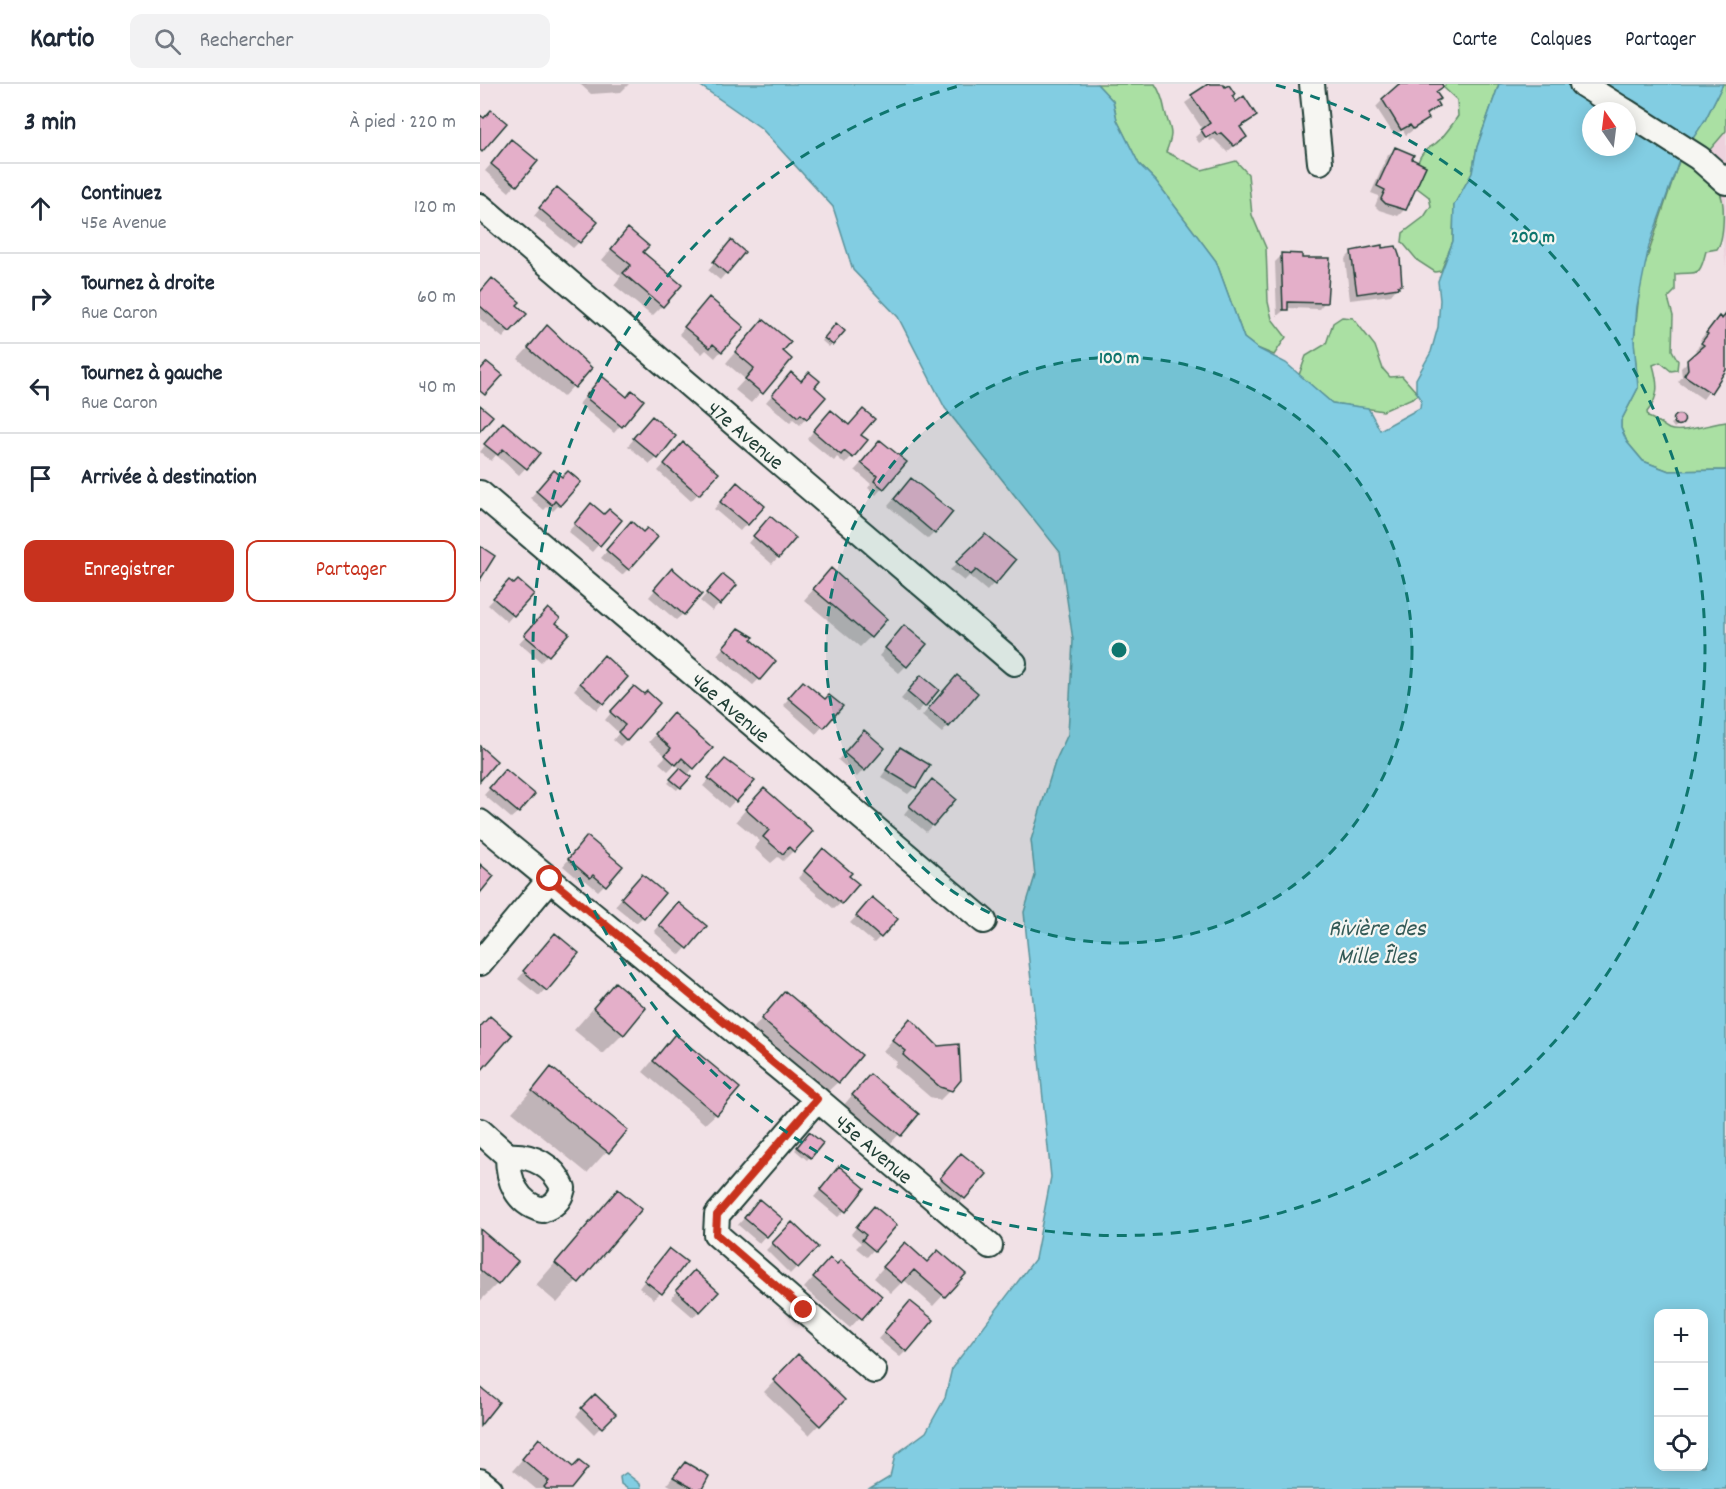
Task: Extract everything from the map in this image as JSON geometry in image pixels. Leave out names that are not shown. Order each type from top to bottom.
[{"type":"street","points":[[1312,84],[1320,162]]},
{"type":"street","points":[[1582,84],[1610,102]]},
{"type":"street","points":[[1636,118],[1689,152],[1726,182]]},
{"type":"street","name":"47e Avenue","points":[[480,207],[1014,663]]},
{"type":"street","name":"46e Avenue","points":[[480,493],[984,921]]},
{"type":"street","name":"45e Avenue","points":[[480,822],[817,1099],[990,1246]]},
{"type":"street","points":[[480,963],[550,879]]},
{"type":"street","points":[[817,1099],[717,1215],[716,1234],[874,1371]]},
{"type":"street","points":[[480,1131],[508,1156]]},
{"type":"street","points":[[480,1481],[490,1489]]},
{"type":"shaded area","points":[[1723,84],[1726,84],[1726,267],[1722,234],[1723,215],[1688,142],[1705,120]]},
{"type":"green space","points":[[1097,84],[1155,84],[1162,97],[1171,131],[1166,152],[1202,170],[1236,161],[1248,174],[1252,215],[1266,248],[1268,302],[1272,319],[1286,337],[1274,355],[1257,348],[1244,338],[1216,261],[1156,181],[1139,164],[1117,120],[1113,101]]},
{"type":"green space","points":[[1446,84],[1499,84],[1477,147],[1472,173],[1454,205],[1453,241],[1441,271],[1435,272],[1418,261],[1402,242],[1403,233],[1424,217],[1431,206],[1429,197],[1416,187],[1426,166],[1418,162],[1425,151],[1442,138],[1458,116],[1457,100],[1443,87]]},
{"type":"green space","points":[[1723,84],[1726,84],[1726,131],[1707,153],[1688,142],[1705,120]]},
{"type":"green space","points":[[1680,158],[1712,181],[1719,191],[1723,203],[1723,230],[1717,249],[1706,251],[1699,270],[1693,273],[1675,274],[1675,291],[1668,298],[1673,316],[1672,350],[1678,361],[1677,370],[1671,371],[1660,362],[1653,365],[1657,389],[1647,412],[1648,417],[1674,430],[1688,430],[1726,422],[1726,470],[1669,471],[1643,461],[1627,442],[1621,428],[1621,421],[1638,388],[1634,341],[1641,276]]},
{"type":"green space","points":[[1342,317],[1353,318],[1375,346],[1383,369],[1390,377],[1402,376],[1419,395],[1383,411],[1332,403],[1299,375],[1306,356],[1326,344],[1333,323]]},
{"type":"water","name":"Rivière des Mille Îles","points":[[698,84],[1097,84],[1113,101],[1117,120],[1139,164],[1156,181],[1216,261],[1244,338],[1257,348],[1286,363],[1332,403],[1368,408],[1380,430],[1420,408],[1421,399],[1416,391],[1416,379],[1431,352],[1438,327],[1440,300],[1438,281],[1453,241],[1454,205],[1472,173],[1477,147],[1499,84],[1723,84],[1705,120],[1680,158],[1649,246],[1637,306],[1634,341],[1638,388],[1621,421],[1621,428],[1627,442],[1643,461],[1669,471],[1726,470],[1726,1489],[870,1489],[890,1477],[895,1455],[926,1432],[945,1398],[952,1368],[1035,1259],[1051,1177],[1024,912],[1035,876],[1031,840],[1055,762],[1068,734],[1073,640],[1060,552],[945,408],[898,317],[853,270],[833,207],[761,128]]},
{"type":"water","points":[[626,1473],[640,1484],[641,1489],[628,1489],[621,1484],[620,1477]]},
{"type":"building","points":[[1208,84],[1223,84],[1225,87],[1229,85],[1235,94],[1232,96],[1236,102],[1244,96],[1257,116],[1240,127],[1247,137],[1234,146],[1221,133],[1217,135],[1215,132],[1206,138],[1201,130],[1210,123],[1191,95]]},
{"type":"building","points":[[1399,84],[1442,84],[1443,87],[1436,92],[1441,99],[1436,101],[1439,106],[1426,114],[1429,119],[1413,129],[1410,125],[1401,130],[1382,99]]},
{"type":"building","points":[[491,110],[507,123],[482,152],[480,150],[480,115],[484,118]]},
{"type":"building","points":[[511,139],[538,161],[517,186],[491,164]]},
{"type":"building","points":[[1395,147],[1414,155],[1412,159],[1426,166],[1406,210],[1386,204],[1381,199],[1385,190],[1377,186]]},
{"type":"building","points":[[557,187],[598,222],[580,243],[539,208]]},
{"type":"building","points":[[628,228],[649,246],[643,252],[682,285],[663,307],[623,273],[631,265],[611,249]]},
{"type":"building","points":[[731,240],[745,252],[727,274],[713,262]]},
{"type":"building","points":[[1382,245],[1382,248],[1396,246],[1400,258],[1402,285],[1398,286],[1399,288],[1357,294],[1351,251]]},
{"type":"building","points":[[1281,253],[1302,254],[1302,258],[1330,258],[1327,303],[1288,302],[1288,310],[1283,310]]},
{"type":"building","points":[[492,278],[520,302],[517,305],[527,314],[510,332],[480,306],[480,292]]},
{"type":"building","points":[[709,297],[744,327],[722,352],[713,344],[710,348],[684,327]]},
{"type":"building","points":[[1726,314],[1726,370],[1711,393],[1684,375],[1688,369],[1687,360],[1704,345],[1701,343],[1708,334],[1706,333],[1719,316],[1722,319]]},
{"type":"building","points":[[763,319],[791,342],[783,351],[792,359],[763,394],[745,379],[754,368],[735,352]]},
{"type":"building","points":[[836,323],[845,331],[833,345],[824,338]]},
{"type":"building","points":[[547,325],[592,368],[575,388],[528,348]]},
{"type":"building","points":[[487,362],[503,375],[485,395],[480,391],[480,370]]},
{"type":"building","points":[[791,372],[801,381],[809,372],[820,381],[815,387],[826,397],[807,419],[801,414],[798,417],[772,395]]},
{"type":"building","points":[[602,376],[627,397],[632,390],[644,400],[622,427],[585,397]]},
{"type":"building","points":[[480,405],[493,416],[480,431]]},
{"type":"building","points":[[863,409],[875,419],[861,435],[868,440],[853,458],[844,451],[841,455],[813,431],[831,410],[849,425]]},
{"type":"building","points":[[1679,414],[1685,420],[1679,426],[1673,420]]},
{"type":"building","points":[[652,416],[676,436],[658,459],[633,438]]},
{"type":"building","points":[[503,422],[540,453],[527,469],[503,449],[498,455],[484,444]]},
{"type":"building","points":[[880,440],[907,462],[884,489],[874,481],[877,476],[861,463]]},
{"type":"building","points":[[683,442],[719,473],[699,495],[664,464]]},
{"type":"building","points":[[554,470],[562,477],[568,471],[581,482],[560,506],[555,501],[552,505],[536,491]]},
{"type":"building","points":[[911,478],[953,512],[935,534],[894,499]]},
{"type":"building","points":[[737,482],[765,506],[748,525],[720,502]]},
{"type":"building","points":[[591,503],[604,514],[609,509],[622,520],[600,546],[574,524]]},
{"type":"building","points":[[770,516],[796,538],[779,558],[753,536]]},
{"type":"building","points":[[631,521],[643,532],[647,528],[658,537],[629,570],[606,550]]},
{"type":"building","points":[[985,534],[1016,560],[995,585],[976,570],[971,575],[956,562]]},
{"type":"building","points":[[480,546],[495,556],[480,580]]},
{"type":"building","points":[[672,568],[702,594],[684,615],[654,589]]},
{"type":"building","points":[[831,568],[887,619],[871,638],[813,589]]},
{"type":"building","points":[[723,574],[737,585],[720,605],[706,593]]},
{"type":"building","points":[[509,580],[514,584],[518,580],[534,594],[514,616],[493,598]]},
{"type":"building","points":[[548,608],[560,618],[556,623],[569,633],[549,656],[524,635]]},
{"type":"building","points":[[904,625],[927,644],[907,667],[885,648]]},
{"type":"building","points":[[739,628],[754,637],[751,639],[776,661],[760,680],[723,647]]},
{"type":"building","points":[[604,655],[628,677],[604,704],[580,683]]},
{"type":"building","points":[[921,675],[939,690],[925,707],[907,692]]},
{"type":"building","points":[[957,675],[978,693],[949,727],[928,709]]},
{"type":"building","points":[[803,681],[825,699],[829,695],[843,706],[824,728],[788,698]]},
{"type":"building","points":[[634,686],[644,694],[647,691],[660,703],[627,741],[618,732],[625,725],[610,712]]},
{"type":"building","points":[[673,713],[713,748],[694,769],[682,758],[676,765],[665,755],[671,748],[655,734]]},
{"type":"building","points":[[864,730],[885,748],[865,771],[844,753]]},
{"type":"building","points":[[480,746],[497,761],[480,781]]},
{"type":"building","points":[[900,747],[930,765],[916,788],[886,770]]},
{"type":"building","points":[[725,759],[755,781],[736,802],[708,778]]},
{"type":"building","points":[[680,768],[691,777],[681,788],[670,779]]},
{"type":"building","points":[[505,769],[535,794],[519,813],[489,788]]},
{"type":"building","points":[[932,779],[956,799],[933,826],[909,806]]},
{"type":"building","points":[[764,788],[813,831],[794,852],[789,847],[783,854],[763,837],[769,830],[745,809]]},
{"type":"building","points":[[587,836],[623,866],[606,886],[593,875],[590,878],[568,859]]},
{"type":"building","points":[[823,848],[852,873],[849,876],[859,884],[842,904],[804,871]]},
{"type":"building","points":[[480,864],[494,876],[480,893]]},
{"type":"building","points":[[642,874],[665,893],[644,918],[621,898]]},
{"type":"building","points":[[872,897],[898,919],[881,938],[856,916]]},
{"type":"building","points":[[678,902],[707,926],[688,949],[659,925]]},
{"type":"building","points":[[555,933],[579,953],[547,991],[523,971]]},
{"type":"building","points":[[615,982],[646,1008],[624,1035],[593,1008]]},
{"type":"building","points":[[785,991],[862,1055],[839,1083],[761,1019]]},
{"type":"building","points":[[490,1016],[512,1035],[480,1072],[480,1027]]},
{"type":"building","points":[[910,1018],[938,1046],[959,1044],[961,1080],[952,1091],[940,1087],[903,1055],[906,1051],[892,1040]]},
{"type":"building","points":[[675,1034],[740,1088],[717,1115],[653,1061]]},
{"type":"building","points":[[551,1067],[628,1130],[609,1153],[532,1091]]},
{"type":"building","points":[[870,1074],[919,1114],[901,1136],[852,1095]]},
{"type":"building","points":[[809,1132],[823,1143],[811,1158],[797,1147]]},
{"type":"building","points":[[961,1153],[987,1174],[965,1199],[940,1178]]},
{"type":"building","points":[[839,1166],[865,1188],[846,1212],[820,1190]]},
{"type":"building","points":[[618,1189],[642,1209],[579,1283],[555,1263]]},
{"type":"building","points":[[759,1199],[783,1219],[767,1237],[744,1218]]},
{"type":"building","points":[[874,1206],[897,1225],[875,1251],[862,1240],[866,1235],[856,1227]]},
{"type":"building","points":[[792,1222],[818,1247],[798,1268],[772,1243]]},
{"type":"building","points":[[480,1229],[518,1261],[498,1285],[480,1270]]},
{"type":"building","points":[[905,1242],[927,1262],[938,1250],[966,1274],[945,1297],[914,1270],[902,1283],[883,1267]]},
{"type":"building","points":[[669,1248],[687,1262],[662,1294],[644,1280]]},
{"type":"building","points":[[830,1258],[837,1264],[841,1260],[882,1296],[862,1319],[813,1277]]},
{"type":"building","points":[[694,1270],[719,1292],[700,1312],[676,1290]]},
{"type":"building","points":[[910,1301],[934,1320],[907,1352],[884,1332]]},
{"type":"building","points":[[798,1354],[845,1400],[820,1426],[773,1380]]},
{"type":"building","points":[[480,1387],[499,1402],[480,1426]]},
{"type":"building","points":[[595,1394],[616,1414],[602,1428],[581,1408]]},
{"type":"building","points":[[539,1438],[573,1467],[579,1461],[588,1468],[571,1489],[546,1489],[544,1487],[549,1481],[522,1459]]},
{"type":"building","points":[[685,1462],[709,1476],[702,1489],[694,1489],[673,1477]]},
{"type":"route","points":[[550,879],[817,1099],[717,1215],[716,1234],[804,1310]]}]
